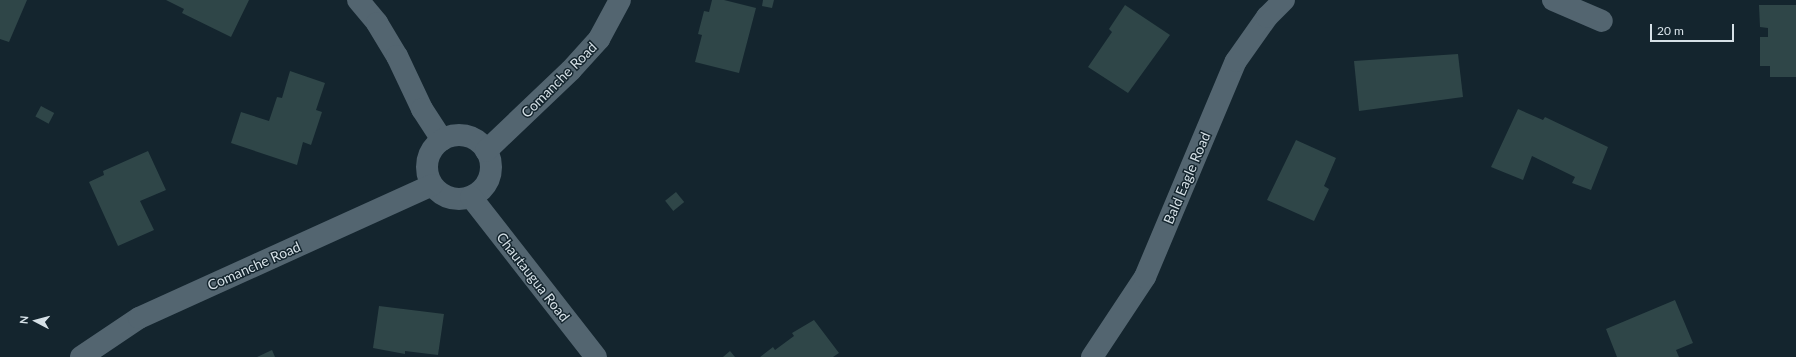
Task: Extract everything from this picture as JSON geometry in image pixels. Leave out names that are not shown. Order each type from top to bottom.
[{"type":"street","points":[[358,0],[377,23],[397,56],[422,109],[442,140]]},
{"type":"street","name":"Comanche Road","points":[[486,151],[571,70],[599,39],[620,0]]},
{"type":"street","name":"Bald Eagle Road","points":[[1092,357],[1145,277],[1236,61],[1267,17],[1284,0]]},
{"type":"street","points":[[1553,0],[1602,22]]},
{"type":"street","points":[[451,136],[470,138],[486,151],[491,161],[487,183],[471,197],[449,198],[432,185],[427,166],[434,147],[442,140],[451,136]]},
{"type":"street","name":"Comanche Road","points":[[81,357],[139,318],[432,185]]},
{"type":"street","name":"Chautaugua Road","points":[[471,197],[596,357]]},
{"type":"building","points":[[0,0],[27,0],[9,42],[0,39]]},
{"type":"building","points":[[166,0],[249,0],[231,37],[182,13],[184,9]]},
{"type":"building","points":[[712,0],[724,0],[756,8],[739,73],[695,62],[702,35],[698,34],[704,11],[709,12]]},
{"type":"building","points":[[763,0],[774,0],[772,8],[762,6]]},
{"type":"building","points":[[1125,5],[1170,35],[1128,93],[1088,67],[1112,32],[1109,29]]},
{"type":"building","points":[[1759,5],[1796,5],[1796,77],[1770,77],[1770,66],[1760,66],[1760,37],[1768,37],[1768,28],[1760,27]]},
{"type":"building","points":[[1458,54],[1463,97],[1359,111],[1354,61]]},
{"type":"building","points":[[290,71],[325,83],[316,110],[322,112],[311,145],[303,142],[297,165],[231,143],[241,112],[269,121],[277,97],[282,98]]},
{"type":"building","points":[[41,106],[54,113],[49,124],[35,117]]},
{"type":"building","points":[[1518,109],[1543,120],[1545,117],[1608,147],[1591,190],[1572,183],[1575,177],[1532,156],[1523,180],[1491,167]]},
{"type":"building","points":[[1296,140],[1336,158],[1324,186],[1329,189],[1314,221],[1267,200]]},
{"type":"building","points":[[148,151],[166,190],[140,201],[154,230],[118,246],[89,182],[104,175],[103,171]]},
{"type":"building","points":[[676,192],[684,202],[673,211],[665,201]]},
{"type":"building","points":[[1675,300],[1693,343],[1676,350],[1679,357],[1617,357],[1606,329]]},
{"type":"building","points":[[379,306],[444,314],[438,355],[405,351],[405,354],[373,348]]},
{"type":"building","points":[[814,320],[839,353],[833,357],[760,357],[773,347],[775,350],[794,336],[792,333]]},
{"type":"building","points":[[272,350],[275,357],[257,357]]},
{"type":"building","points":[[730,351],[735,357],[723,357]]}]
